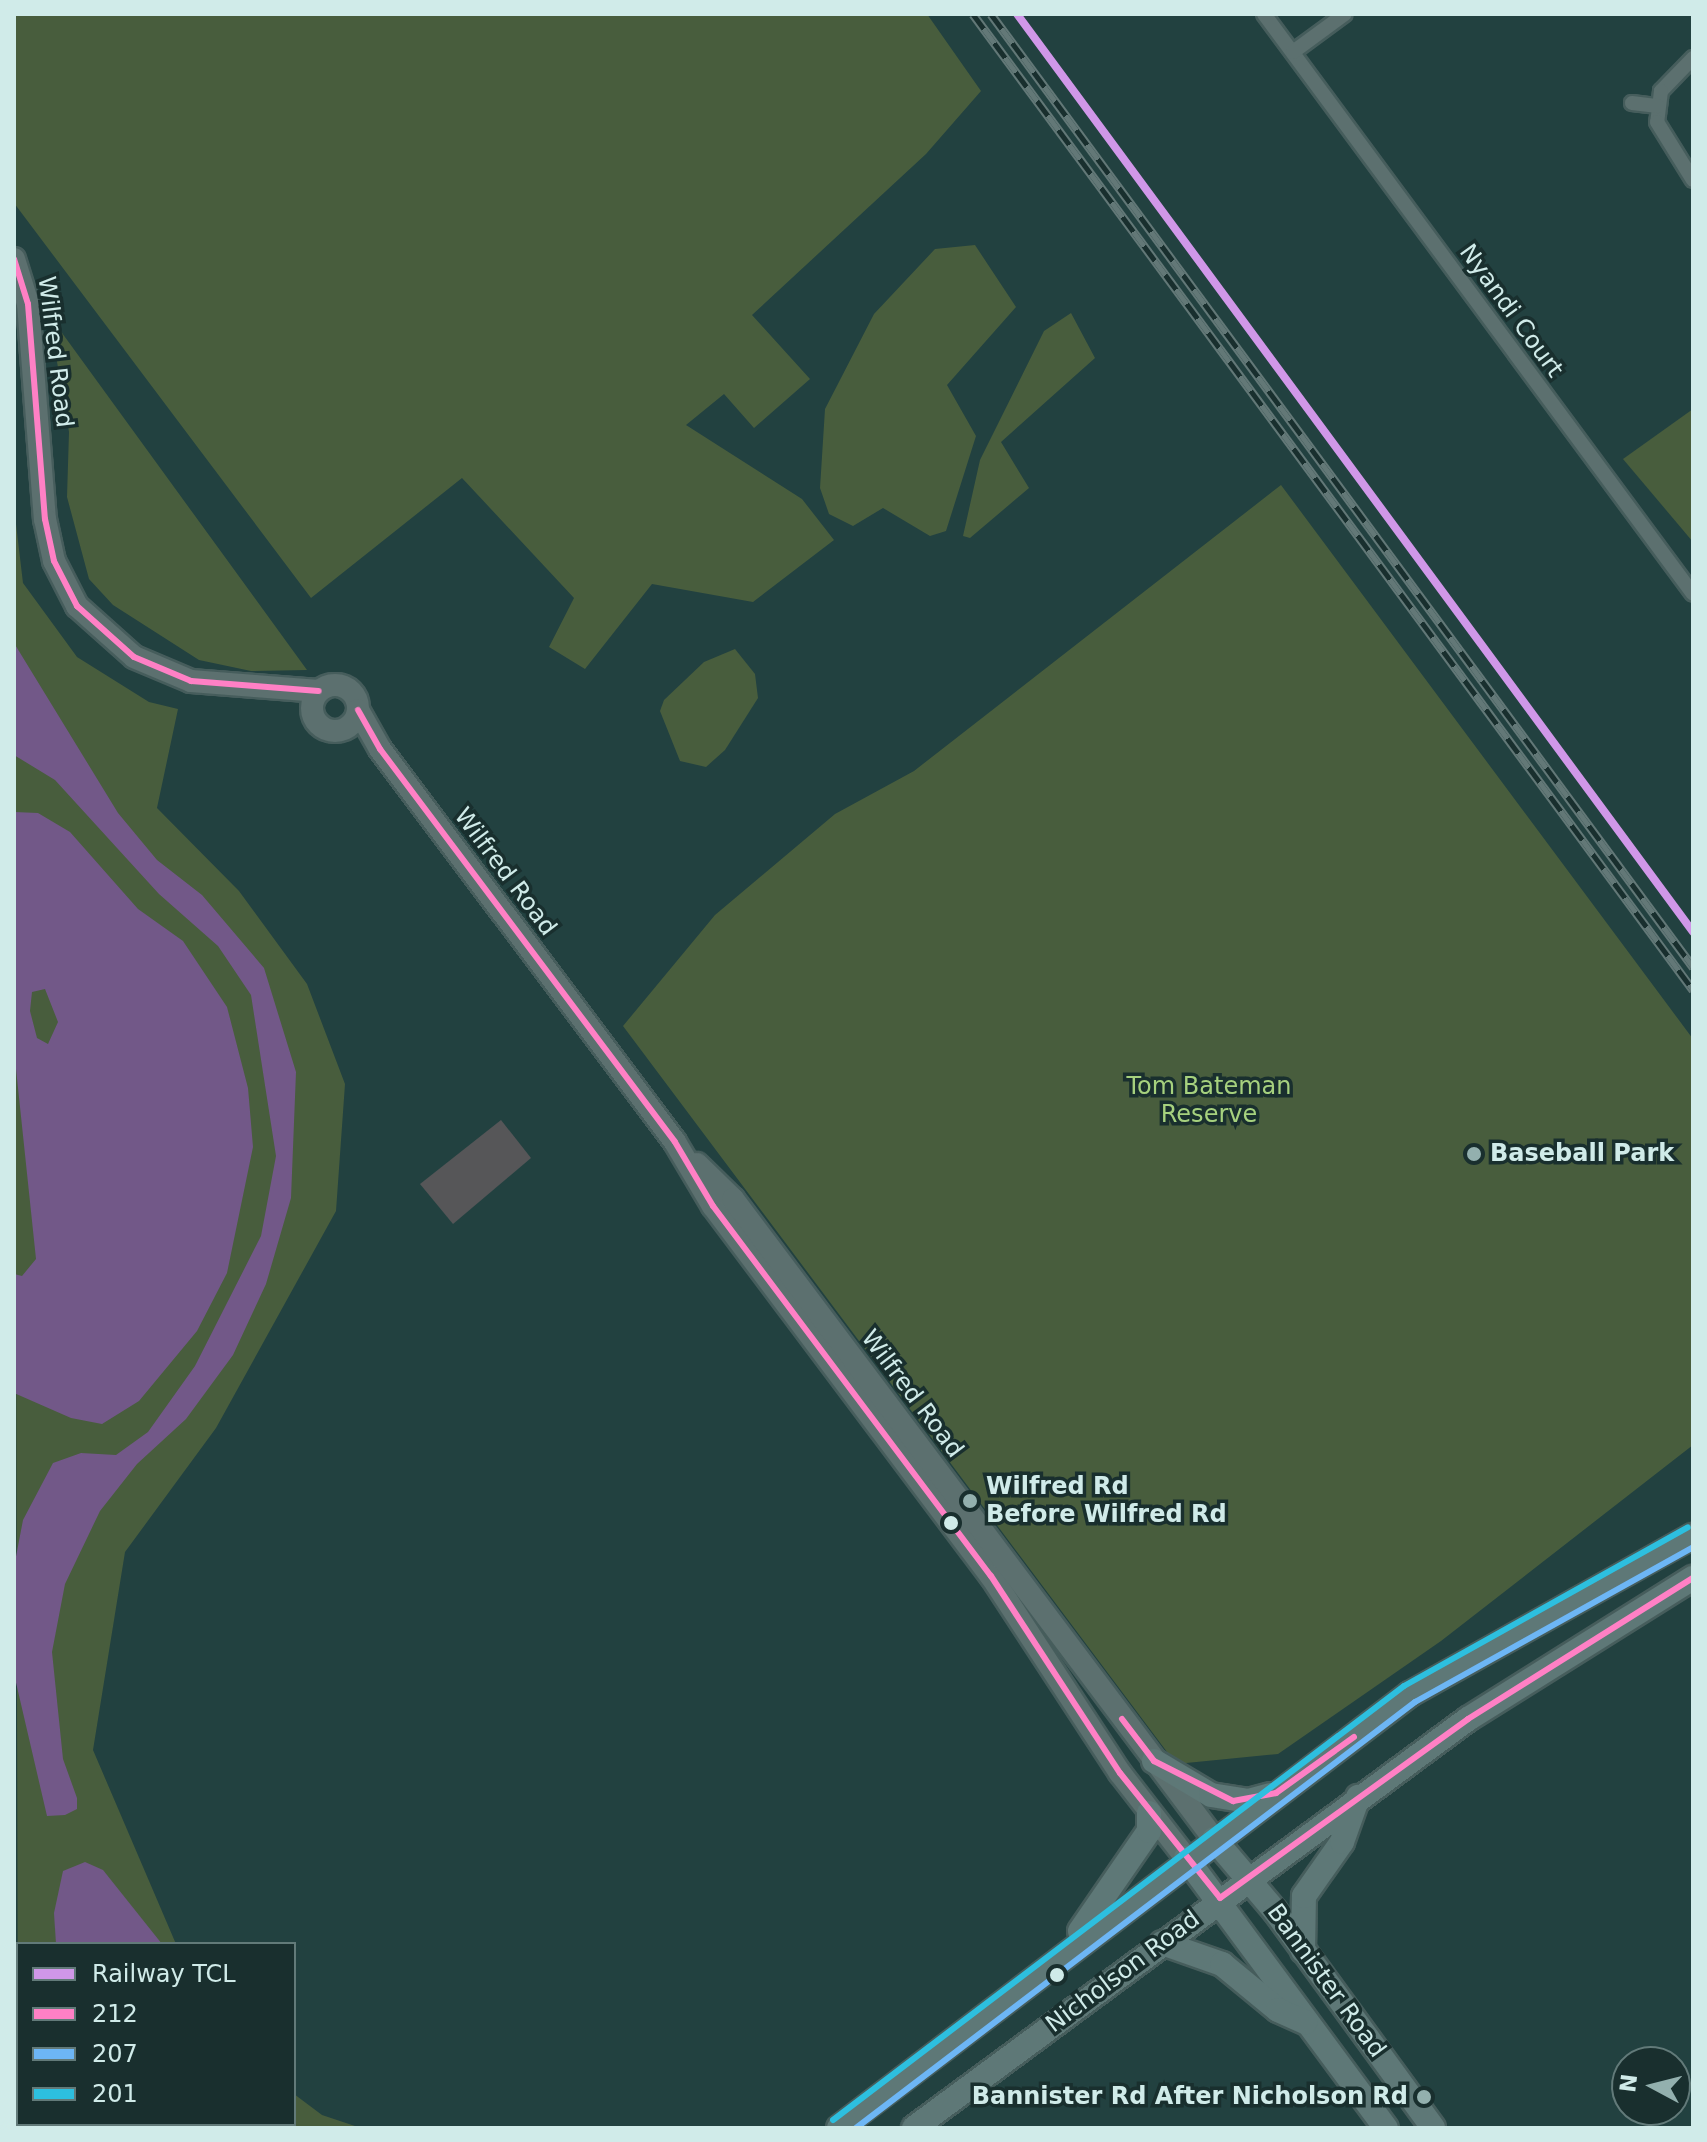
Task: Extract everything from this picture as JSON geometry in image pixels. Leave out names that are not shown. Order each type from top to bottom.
[{"type":"main road","name":"Wilfred Road","points":[[14,259],[28,304],[45,519],[63,585],[108,638],[149,666],[191,681],[275,690],[316,700]]},
{"type":"main road","points":[[345,686],[351,719],[323,727],[316,700],[345,686]]},
{"type":"main road","name":"Wilfred Road","points":[[351,719],[380,749],[675,1142],[713,1206],[1008,1600],[1149,1813],[1186,1858]]},
{"type":"main road","name":"Wilfred Road","points":[[675,1142],[733,1199],[1214,1839]]},
{"type":"main road","name":"Nicholson Road","points":[[839,2128],[1186,1858],[1410,1694],[1693,1536]]},
{"type":"main road","name":"Nicholson Road","points":[[914,2128],[1358,1797],[1535,1674],[1693,1578]]},
{"type":"main road","points":[[1154,1761],[1211,1795],[1248,1801],[1276,1793]]},
{"type":"main road","points":[[1303,1951],[1304,1896],[1342,1842],[1358,1797]]},
{"type":"main road","points":[[1065,1952],[1149,1831],[1149,1813]]},
{"type":"main road","name":"Bannister Road","points":[[1214,1839],[1247,1877],[1433,2128]]},
{"type":"main road","name":"Bannister Road","points":[[1186,1858],[1220,1898],[1386,2128]]},
{"type":"main road","points":[[1162,1943],[1222,1964],[1278,2010],[1308,2023]]},
{"type":"street","name":"Nyandi Court","points":[[1264,14],[1693,594]]},
{"type":"street","points":[[1293,52],[1345,14]]},
{"type":"street","points":[[1693,58],[1668,79],[1658,106],[1661,135],[1693,180]]},
{"type":"street","points":[[1632,103],[1658,106]]},
{"type":"green space","points":[[14,14],[927,14],[981,91],[926,154],[752,315],[810,379],[754,428],[724,394],[686,425],[802,499],[834,540],[753,602],[652,584],[585,669],[549,647],[574,598],[462,478],[311,598],[14,203]]},
{"type":"green space","points":[[975,245],[1016,307],[947,385],[976,436],[946,531],[930,536],[883,508],[853,526],[829,514],[820,488],[825,409],[874,314],[935,249]]},
{"type":"green space","points":[[1071,313],[1095,358],[1001,442],[1029,488],[970,538],[963,536],[980,460],[1044,331]]},
{"type":"green space","points":[[49,315],[307,670],[251,671],[199,660],[113,605],[89,579],[67,497],[69,432]]},
{"type":"green space","points":[[1693,409],[1693,542],[1623,459]]},
{"type":"green space","name":"Tom Bateman Reserve","points":[[1281,485],[1693,1039],[1693,1445],[1441,1641],[1278,1754],[1176,1764],[623,1026],[715,915],[835,814],[914,771]]},
{"type":"green space","points":[[14,507],[23,583],[77,657],[149,702],[178,709],[157,808],[239,891],[307,984],[345,1084],[336,1211],[216,1428],[125,1552],[93,1750],[175,1942],[18,1942]]},
{"type":"green space","points":[[735,649],[755,674],[758,698],[725,750],[706,767],[680,761],[660,711],[664,700],[704,662]]},
{"type":"green space","points":[[296,2096],[322,2115],[361,2128],[202,2126],[296,2126]]},
{"type":"shaded area","points":[[14,643],[118,813],[157,860],[202,895],[264,968],[296,1072],[291,1198],[266,1284],[233,1355],[186,1419],[137,1464],[100,1511],[65,1584],[52,1652],[63,1759],[77,1798],[77,1809],[65,1815],[47,1816],[14,1674],[14,1567],[23,1520],[53,1463],[81,1453],[116,1455],[148,1432],[195,1366],[261,1236],[276,1156],[251,995],[218,946],[159,894],[55,780],[14,755]]},
{"type":"shaded area","points":[[14,812],[38,813],[70,832],[138,909],[183,941],[227,1007],[248,1088],[253,1147],[227,1273],[197,1331],[139,1401],[102,1424],[71,1418],[14,1393],[14,1274],[22,1276],[36,1259],[14,1050]],"holes":[[[45,989],[58,1022],[48,1044],[37,1038],[30,1011],[32,992]]]},
{"type":"shaded area","points":[[85,1862],[103,1870],[160,1942],[56,1942],[54,1913],[63,1871]]},
{"type":"building","points":[[501,1120],[531,1158],[453,1224],[420,1184]]},
{"type":"railway","points":[[973,14],[1693,990]]},
{"type":"railway","points":[[991,14],[1693,967]]},
{"type":"rail line","name":"TCL","points":[[1017,14],[1693,932]]},
{"type":"transit line","name":"212","points":[[14,259],[28,304],[45,519],[54,561],[77,606],[134,657],[191,681],[319,691]]},
{"type":"transit line","name":"212","points":[[358,710],[380,749],[675,1142],[713,1206],[991,1576],[1120,1773],[1220,1898],[1468,1719],[1693,1578]]},
{"type":"transit line","name":"201","points":[[833,2120],[1404,1686],[1688,1527]]},
{"type":"transit line","name":"207","points":[[856,2128],[1415,1702],[1693,1547]]},
{"type":"transit line","name":"212","points":[[1122,1719],[1154,1761],[1233,1801],[1276,1793],[1354,1737]]},
{"type":"place","name":"Baseball Park","points":[[1474,1154]]},
{"type":"place","name":"Wilfred Rd Before Wilfred Rd","points":[[970,1501]]},
{"type":"place","name":"Bannister Rd After Nicholson Rd","points":[[1424,2097]]}]
